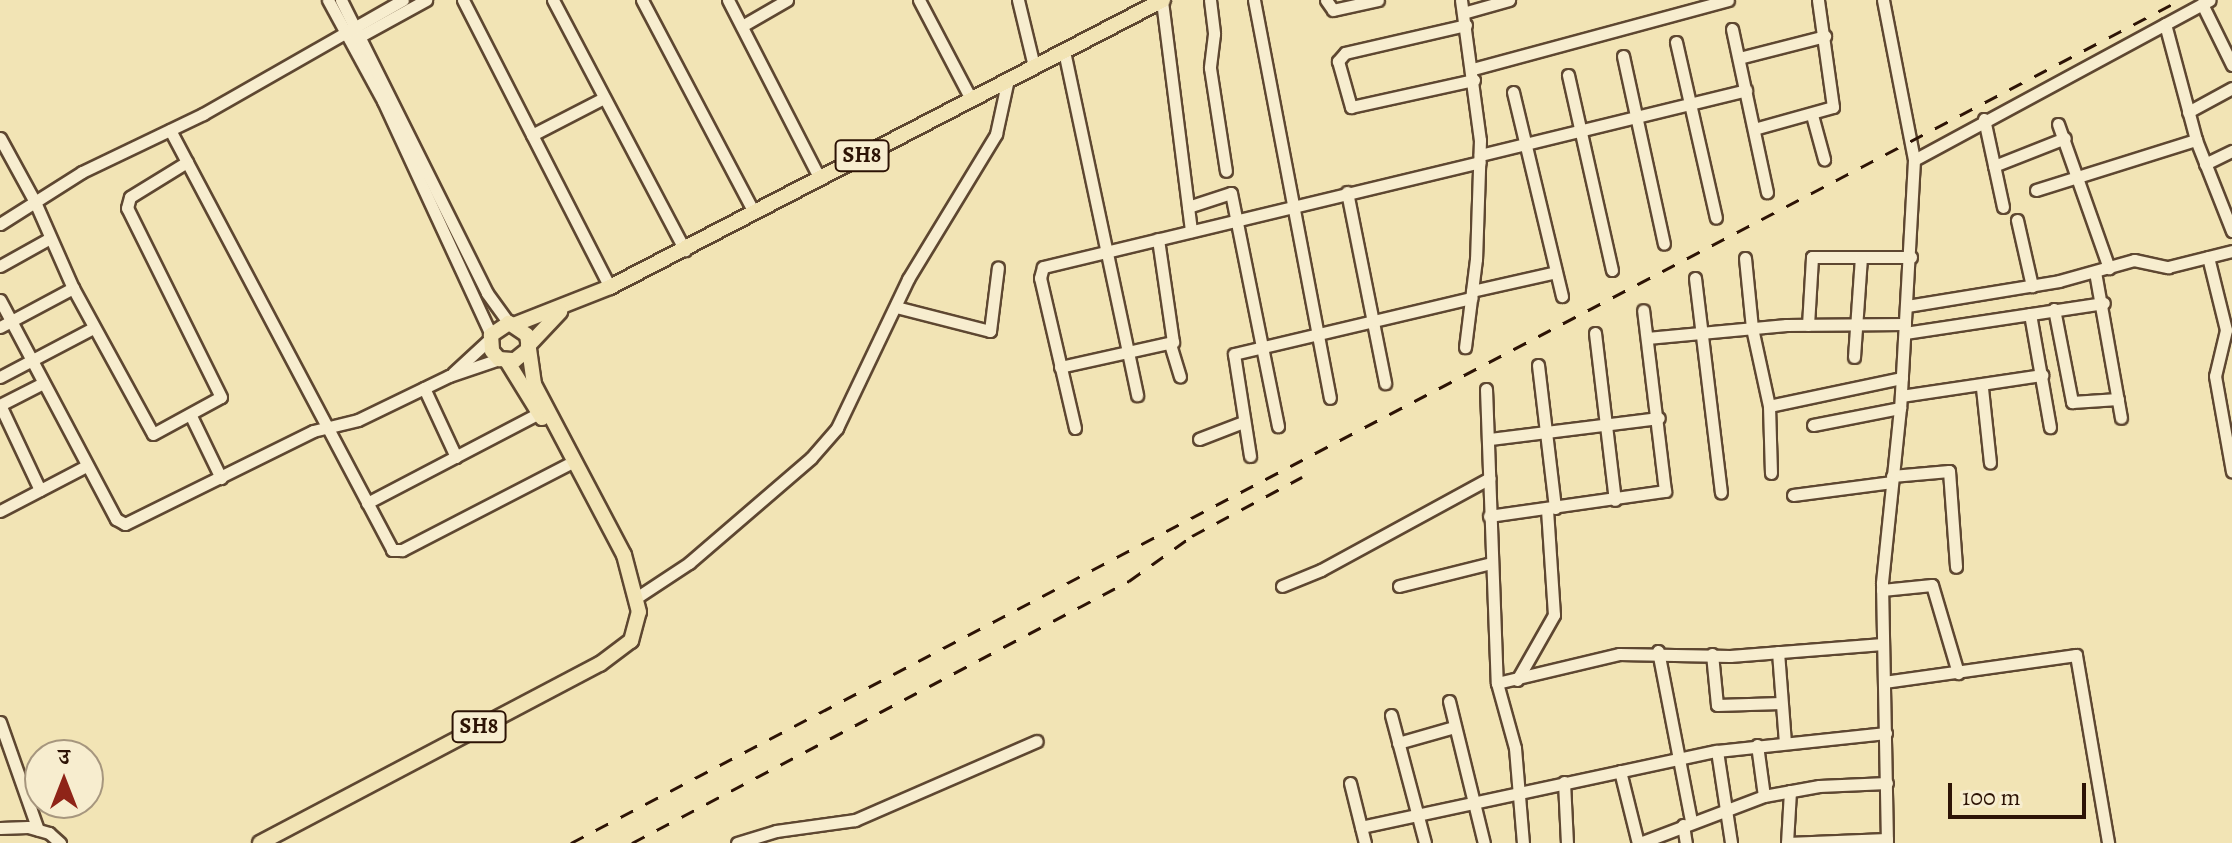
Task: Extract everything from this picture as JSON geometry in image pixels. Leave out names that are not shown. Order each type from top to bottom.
[{"type":"main road","name":"SH8","points":[[628,571],[616,560],[539,413],[490,337],[513,324],[560,311],[685,250],[1064,51],[1145,4],[1162,0]]},
{"type":"main road","name":"SH8","points":[[503,360],[527,348],[560,311]]},
{"type":"main road","name":"SH8","points":[[260,843],[620,652],[638,627],[636,598],[628,571],[534,384],[527,335],[513,324]]},
{"type":"street","points":[[328,0],[353,34],[487,293],[513,324]]},
{"type":"street","points":[[341,0],[353,34],[490,337],[449,376]]},
{"type":"street","points":[[353,34],[403,0]]},
{"type":"street","points":[[0,224],[82,172],[426,0]]},
{"type":"street","points":[[463,0],[610,287]]},
{"type":"street","points":[[553,0],[685,250]]},
{"type":"street","points":[[642,0],[754,212]]},
{"type":"street","points":[[728,0],[819,177]]},
{"type":"street","points":[[742,26],[787,0]]},
{"type":"street","points":[[919,0],[971,99]]},
{"type":"street","points":[[1018,0],[1034,66]]},
{"type":"street","points":[[1162,0],[1191,231]]},
{"type":"street","points":[[1210,0],[1214,34],[1210,68],[1226,171]]},
{"type":"street","points":[[1254,0],[1330,398]]},
{"type":"street","points":[[1326,0],[1333,10],[1378,0]]},
{"type":"street","points":[[1461,0],[1473,75],[1480,159],[1472,295],[1465,347]]},
{"type":"street","points":[[1509,0],[1464,19],[1345,53],[1338,61],[1351,107],[1473,75],[1694,4],[1728,0]]},
{"type":"street","points":[[1754,129],[1812,115],[1834,104],[1818,0]]},
{"type":"street","points":[[1790,791],[1787,843],[1887,841],[1882,590],[1902,378],[1914,160],[1883,0]]},
{"type":"street","points":[[1914,160],[1984,119],[2206,2],[2232,65]]},
{"type":"street","points":[[2165,24],[2196,140],[2228,212],[2232,231]]},
{"type":"street","points":[[1732,29],[1767,192]]},
{"type":"street","points":[[1739,58],[1825,36]]},
{"type":"street","points":[[1676,42],[1716,218]]},
{"type":"street","points":[[1064,51],[1137,395]]},
{"type":"street","points":[[1623,56],[1664,244]]},
{"type":"street","points":[[1568,75],[1612,270]]},
{"type":"street","points":[[636,598],[689,563],[827,441],[862,383],[896,307],[996,134],[1008,79]]},
{"type":"street","points":[[2188,112],[2232,88]]},
{"type":"street","points":[[1075,428],[1040,270],[1104,250],[1480,159],[1526,143],[1746,90]]},
{"type":"street","points":[[1513,92],[1562,296]]},
{"type":"street","points":[[532,135],[604,98]]},
{"type":"street","points":[[1812,115],[1824,159]]},
{"type":"street","points":[[1984,119],[2003,207]]},
{"type":"street","points":[[2058,124],[2109,268]]},
{"type":"street","points":[[170,130],[390,548],[398,552],[567,465]]},
{"type":"street","points":[[0,138],[35,202],[93,328],[149,433],[218,401],[220,390],[127,208],[130,197],[187,162]]},
{"type":"street","points":[[1994,166],[2065,138]]},
{"type":"street","points":[[2036,190],[2196,140]]},
{"type":"street","points":[[2205,164],[2232,151]]},
{"type":"street","points":[[1188,207],[1228,191],[1278,426]]},
{"type":"street","points":[[1347,192],[1385,383]]},
{"type":"street","points":[[2017,220],[2032,286]]},
{"type":"street","points":[[0,266],[50,238]]},
{"type":"street","points":[[1158,239],[1175,332],[1170,344],[1180,376]]},
{"type":"street","points":[[1907,306],[2032,286],[2134,260],[2168,267],[2232,251]]},
{"type":"street","points":[[1808,325],[1810,259],[1911,257]]},
{"type":"street","points":[[2208,257],[2226,330],[2215,376],[2232,471]]},
{"type":"street","points":[[1745,258],[1752,328],[1769,406],[1771,473]]},
{"type":"street","points":[[1854,357],[1861,258]]},
{"type":"street","points":[[896,307],[990,331],[998,267]]},
{"type":"street","points":[[1250,456],[1231,358],[1556,272]]},
{"type":"street","points":[[2095,272],[2104,303],[2121,418]]},
{"type":"street","points":[[1695,278],[1721,492]]},
{"type":"street","points":[[5,324],[73,288]]},
{"type":"street","points":[[0,300],[5,324],[31,363],[116,519],[125,524],[328,426],[358,420],[449,376],[503,360]]},
{"type":"street","points":[[1647,338],[1808,325],[1905,329],[2104,303]]},
{"type":"street","points":[[2054,309],[2072,402],[2118,399]]},
{"type":"street","points":[[1489,516],[1665,491],[1659,418],[1643,310]]},
{"type":"street","points":[[2030,314],[2050,427]]},
{"type":"street","points":[[0,377],[93,328]]},
{"type":"street","points":[[1595,333],[1615,500]]},
{"type":"street","points":[[1060,367],[1170,344]]},
{"type":"street","points":[[1517,680],[1554,615],[1551,508],[1538,365]]},
{"type":"street","points":[[1813,425],[1900,402],[2042,375]]},
{"type":"street","points":[[1769,406],[1902,378]]},
{"type":"street","points":[[40,490],[0,405],[41,384]]},
{"type":"street","points":[[424,388],[456,457]]},
{"type":"street","points":[[1982,388],[1990,463]]},
{"type":"street","points":[[1486,389],[1497,683],[1515,748],[1515,793],[1523,843]]},
{"type":"street","points":[[367,503],[539,413]]},
{"type":"street","points":[[191,416],[221,478]]},
{"type":"street","points":[[1490,439],[1659,418]]},
{"type":"street","points":[[1199,439],[1243,422]]},
{"type":"street","points":[[0,443],[14,437]]},
{"type":"street","points":[[0,511],[86,466]]},
{"type":"street","points":[[1793,495],[1949,471],[1956,567]]},
{"type":"street","points":[[1282,586],[1321,570],[1490,478]]},
{"type":"street","points":[[1399,586],[1491,563]]},
{"type":"street","points":[[1882,590],[1932,585],[1958,673]]},
{"type":"street","points":[[1497,683],[1619,654],[1658,651],[1712,654],[1778,652],[1883,644]]},
{"type":"street","points":[[1658,651],[1682,760],[1686,843]]},
{"type":"street","points":[[1778,652],[1785,742]]},
{"type":"street","points":[[1712,654],[1717,705],[1781,703]]},
{"type":"street","points":[[1884,682],[1958,673],[2063,654],[2080,658],[2108,843]]},
{"type":"street","points":[[1449,701],[1484,843]]},
{"type":"street","points":[[1391,715],[1425,843]]},
{"type":"street","points":[[0,722],[38,830]]},
{"type":"street","points":[[1398,743],[1454,727]]},
{"type":"street","points":[[1361,827],[1717,751],[1886,733]]},
{"type":"street","points":[[737,843],[855,820],[1037,741]]},
{"type":"street","points":[[1757,745],[1764,796]]},
{"type":"street","points":[[1717,751],[1731,843]]},
{"type":"street","points":[[1620,771],[1639,843],[1764,796],[1887,783]]},
{"type":"street","points":[[1564,782],[1567,843]]},
{"type":"street","points":[[1350,783],[1365,843]]},
{"type":"street","points":[[0,828],[38,830],[60,843]]},
{"type":"railway","points":[[571,843],[2180,0]]},
{"type":"railway","points":[[632,843],[1129,581],[1192,536],[1302,477]]}]
